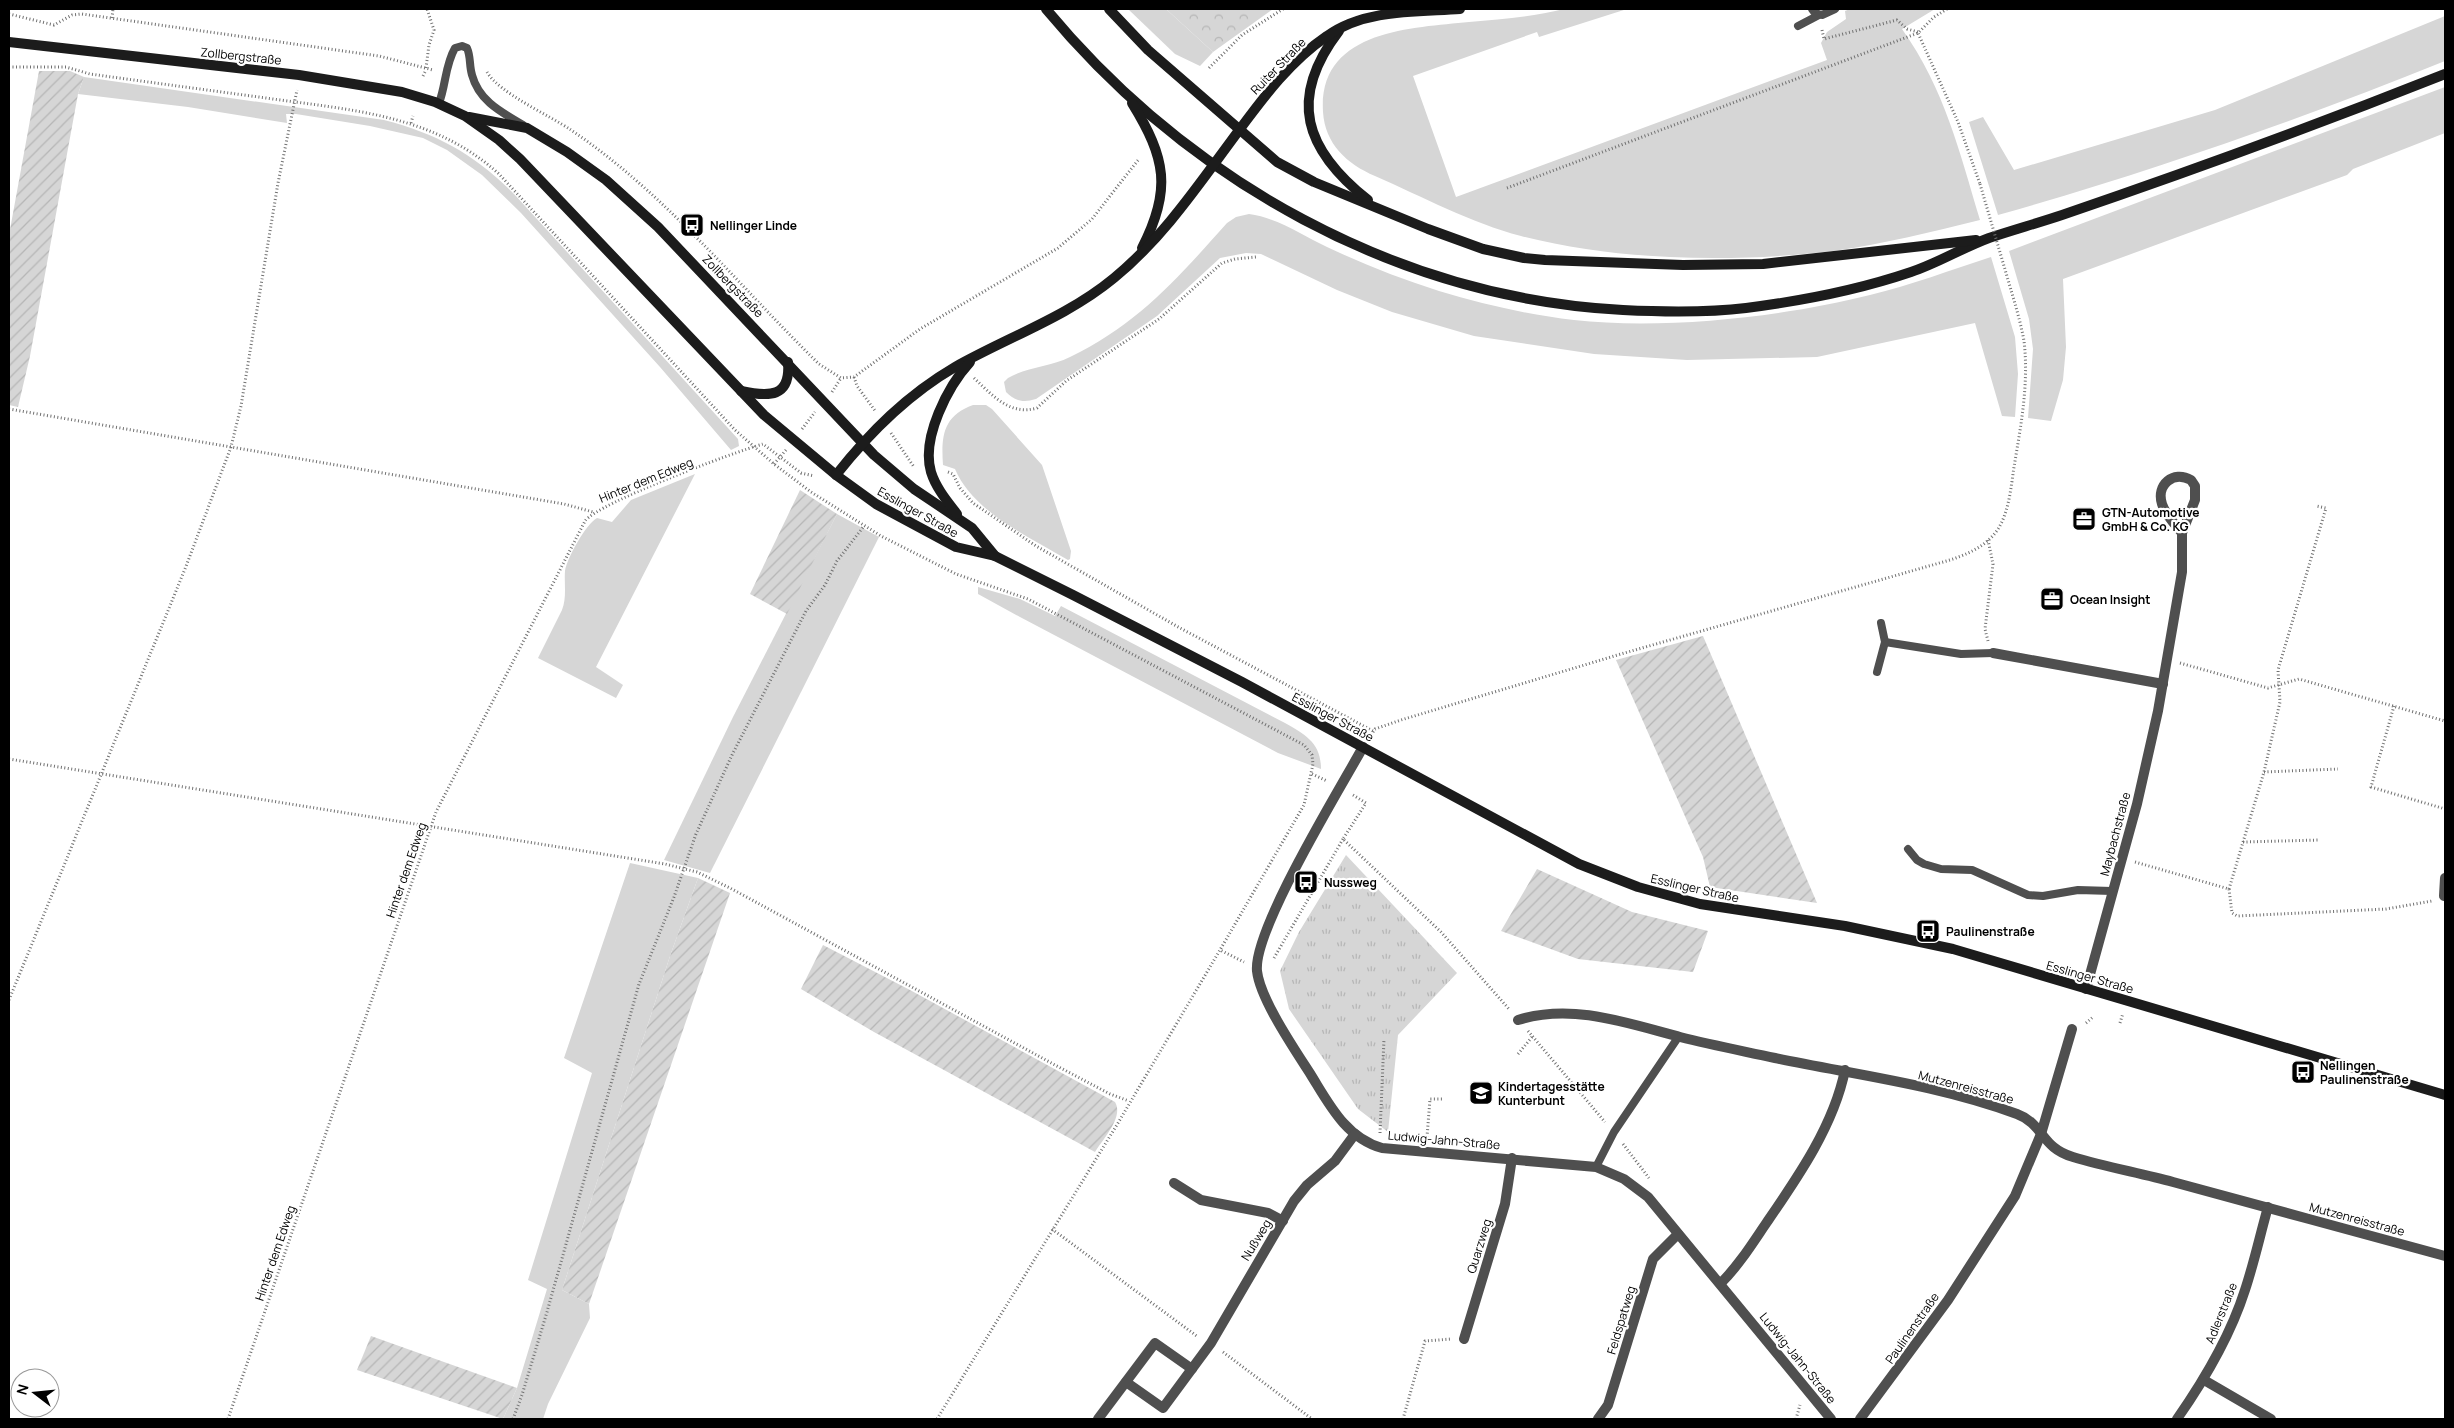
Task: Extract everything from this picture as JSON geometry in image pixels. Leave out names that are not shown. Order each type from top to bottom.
[{"type":"main road","points":[[1046,9],[1087,55],[1126,94],[1172,135],[1214,165],[1283,209],[1377,255],[1426,273],[1494,293],[1581,308],[1705,311],[1790,301],[1874,283],[1909,273],[1985,240],[2061,216],[2264,144],[2445,74]]},
{"type":"main road","points":[[1109,9],[1148,50],[1239,131],[1283,166],[1314,182],[1428,230],[1483,248],[1524,258],[1545,260],[1684,265],[1763,264],[1985,240]]},
{"type":"main road","name":"Ruiter Straße","points":[[836,475],[862,442],[882,421],[924,387],[976,356],[1074,306],[1114,278],[1135,260],[1158,235],[1288,69],[1315,45],[1343,26],[1380,16],[1460,9]]},
{"type":"main road","points":[[1343,26],[1333,40],[1313,79],[1308,103],[1310,124],[1317,144],[1334,168],[1361,195],[1379,209]]},
{"type":"main road","name":"Zollbergstraße","points":[[9,42],[299,74],[380,87],[439,103],[465,116],[499,140],[520,159],[764,415],[836,475]]},
{"type":"main road","points":[[1126,94],[1154,144],[1162,170],[1158,214],[1135,260]]},
{"type":"main road","name":"Zollbergstraße","points":[[465,116],[527,128],[581,161],[629,200],[658,227],[788,362],[862,442]]},
{"type":"main road","points":[[961,518],[938,489],[930,469],[930,450],[939,414],[947,394],[964,369],[976,356]]},
{"type":"main road","points":[[741,391],[774,393],[783,390],[788,382],[788,362]]},
{"type":"main road","name":"Esslinger Straße","points":[[862,442],[914,489],[961,518],[976,532],[994,556]]},
{"type":"main road","name":"Esslinger Straße","points":[[836,475],[876,504],[915,526],[956,547],[994,556],[1208,664],[1564,857],[1638,887],[1700,904],[1845,926],[1913,939],[2445,1095]]},
{"type":"street","name":"Maybachstraße","points":[[2086,989],[2137,804],[2168,660],[2182,572],[2182,533],[2193,506],[2196,490],[2191,480],[2176,477],[2167,480],[2162,486],[2161,502],[2169,517],[2182,533]]},
{"type":"street","points":[[1993,653],[2163,684]]},
{"type":"street","name":"Ludwig-Jahn-Straße","points":[[1364,747],[1340,788],[1269,923],[1257,963],[1260,984],[1296,1051],[1338,1117],[1364,1142],[1380,1147],[1426,1153],[1512,1158],[1596,1167],[1624,1179],[1648,1197],[1721,1283],[1831,1419]]},
{"type":"street","points":[[2444,896],[2445,878]]},
{"type":"street","name":"Mutzenreisstraße","points":[[1518,1020],[1536,1014],[1556,1012],[1605,1018],[1780,1059],[1845,1070],[1974,1100],[2026,1118],[2056,1151],[2073,1157],[2445,1256]]},
{"type":"street","name":"Paulinenstraße","points":[[1860,1419],[1988,1241],[2015,1196],[2042,1134],[2072,1029]]},
{"type":"street","points":[[1721,1283],[1735,1270],[1792,1186],[1828,1121],[1842,1085],[1845,1070]]},
{"type":"street","name":"Nußweg","points":[[1126,1382],[1163,1408],[1210,1344],[1282,1221],[1302,1191],[1335,1161],[1355,1134]]},
{"type":"street","name":"Quarzweg","points":[[1464,1339],[1504,1204],[1512,1158]]},
{"type":"street","points":[[1174,1183],[1201,1200],[1268,1213],[1282,1221]]},
{"type":"street","name":"Adlerstraße","points":[[2177,1419],[2204,1380],[2227,1335],[2245,1290],[2268,1208]]},
{"type":"street","name":"Feldspatweg","points":[[1598,1419],[1608,1405],[1653,1259],[1678,1234]]},
{"type":"street","points":[[1098,1419],[1155,1344],[1192,1369]]},
{"type":"street","points":[[2204,1380],[2271,1419]]},
{"type":"lane","points":[[1812,9],[1819,15]]},
{"type":"lane","points":[[1798,26],[1835,9]]},
{"type":"lane","points":[[439,103],[446,80],[446,67],[449,58],[455,48],[462,46],[467,48],[470,54],[471,70],[475,84],[482,95],[494,108],[527,128]]},
{"type":"lane","points":[[1877,672],[1885,642],[1881,622]]},
{"type":"lane","points":[[1885,642],[1961,654],[1993,653]]},
{"type":"lane","points":[[1908,848],[1917,860],[1924,864],[1941,869],[1972,870],[2014,890],[2033,896],[2078,890],[2112,891]]},
{"type":"lane","points":[[1596,1167],[1614,1132],[1679,1036]]},
{"type":"path","points":[[112,18],[113,9]]},
{"type":"path","points":[[424,72],[434,30],[427,9]]},
{"type":"path","points":[[1209,68],[1242,35],[1283,9]]},
{"type":"path","points":[[1507,188],[1918,33],[1934,17],[1947,9]]},
{"type":"path","points":[[9,14],[54,26],[77,14],[112,18],[379,56],[424,72],[440,72]]},
{"type":"path","points":[[899,445],[914,467],[953,474],[960,488],[973,503],[1036,546],[1180,628],[1373,731],[1401,720],[1622,654],[1970,553],[1988,540],[1997,530],[2003,516],[2010,489],[2024,406],[2024,347],[2011,290],[1980,184],[1958,122],[1918,33],[1907,29],[1897,20],[1824,39],[1821,30],[1828,26]]},
{"type":"path","points":[[9,67],[66,67],[90,74],[377,115],[411,123],[456,143],[499,174],[716,411],[753,447],[774,464],[864,526],[956,574],[1028,599],[1288,735],[1304,745],[1310,752],[1313,764],[1312,774],[1306,800],[1299,816],[1130,1101],[937,1419]]},
{"type":"path","points":[[9,1000],[202,526],[231,447],[243,396],[278,183],[299,74]]},
{"type":"path","points":[[411,123],[413,116]]},
{"type":"path","points":[[774,464],[841,378],[854,376],[920,329],[1058,248],[1092,219],[1140,159]]},
{"type":"path","points":[[964,369],[999,401],[1017,409],[1037,408],[1066,381],[1159,320],[1222,263],[1235,259],[1256,257]]},
{"type":"path","points":[[9,409],[564,504],[593,512]]},
{"type":"path","points":[[753,447],[764,444],[807,476],[836,475]]},
{"type":"path","name":"Hinter dem Edweg","points":[[228,1419],[430,828],[443,798],[582,526],[593,512],[753,447]]},
{"type":"path","points":[[2316,506],[2326,508],[2278,670],[2280,702],[2264,772],[2229,889],[2232,913],[2240,916],[2402,908],[2431,902],[2444,896]]},
{"type":"path","points":[[513,1419],[547,1312],[639,984],[696,834],[732,755],[806,611],[825,585],[836,562],[864,526]]},
{"type":"path","points":[[1988,540],[1993,564],[1985,628],[1993,653]]},
{"type":"path","points":[[2168,660],[2268,688],[2294,678],[2299,679],[2445,721]]},
{"type":"path","points":[[2394,706],[2371,787],[2445,809]]},
{"type":"path","points":[[9,759],[684,869],[714,879],[1055,1065],[1110,1094],[1130,1101]]},
{"type":"path","points":[[2264,772],[2338,770]]},
{"type":"path","points":[[1220,950],[1240,961],[1257,963],[1276,956],[1343,838],[1366,803],[1312,774]]},
{"type":"path","points":[[1343,838],[1376,872],[1441,932],[1614,1132],[1649,1176],[1648,1197]]},
{"type":"path","points":[[2243,842],[2320,840]]},
{"type":"path","points":[[2121,858],[2229,889]]},
{"type":"path","points":[[1518,1054],[1532,1037]]},
{"type":"path","points":[[1380,1147],[1384,1039]]},
{"type":"path","points":[[1426,1153],[1430,1099],[1444,1099]]},
{"type":"path","points":[[1052,1229],[1312,1419]]},
{"type":"path","points":[[1403,1419],[1425,1341],[1464,1339]]},
{"type":"green space","points":[[1128,9],[1166,9],[1213,52],[1200,66],[1175,54]]},
{"type":"green space","points":[[1166,9],[1273,9],[1213,52]]},
{"type":"green space","points":[[1564,9],[1627,9],[1539,37],[1537,32],[1413,76],[1456,197],[1827,60],[1821,43],[1827,32],[1846,19],[1845,11],[1850,9],[1935,9],[1902,29],[1917,52],[1940,98],[1957,145],[1980,220],[1870,245],[1795,255],[1716,258],[1636,255],[1597,251],[1521,236],[1465,217],[1355,165],[1339,152],[1328,134],[1323,112],[1325,85],[1336,64],[1352,49],[1372,38],[1396,31],[1421,27],[1529,16]]},
{"type":"green space","points":[[2445,16],[2445,61],[2335,104],[2224,144],[1998,215],[1969,122],[1983,117],[2014,170],[2215,110]]},
{"type":"green space","points":[[39,71],[70,71],[84,77],[78,94],[30,356],[18,407],[9,405],[9,235]]},
{"type":"green space","points":[[84,77],[384,120],[439,139],[471,157],[515,195],[738,439],[739,446],[731,450],[660,367],[521,213],[482,175],[447,150],[423,138],[370,126],[296,114],[286,114],[287,123],[188,107],[78,94]]},
{"type":"green space","points":[[2445,87],[2445,133],[2353,169],[2347,175],[2063,279],[2066,347],[2063,380],[2051,421],[2028,418],[2033,349],[2029,319],[2009,251]]},
{"type":"green space","points":[[1249,214],[1280,223],[1354,259],[1439,291],[1523,312],[1557,318],[1609,323],[1723,320],[1800,310],[1885,291],[1991,257],[2015,337],[2018,374],[2015,417],[2002,416],[1975,323],[1817,357],[1687,360],[1594,354],[1474,336],[1392,312],[1337,290],[1261,254],[1246,253],[1220,258],[1157,316],[1036,399],[1020,400],[1006,392],[1004,382],[1015,374],[1070,357],[1116,330],[1155,299],[1227,223],[1236,217]]},
{"type":"green space","points":[[973,405],[986,405],[992,409],[1042,465],[1071,551],[1070,559],[1068,560],[1020,532],[988,511],[963,484],[955,469],[943,465],[943,445],[946,428],[955,415]]},
{"type":"green space","points":[[695,474],[596,667],[623,685],[616,698],[538,658],[564,605],[566,565],[578,542],[593,521],[597,518],[612,522],[631,500]]},
{"type":"green space","points":[[800,490],[837,514],[787,614],[750,594]]},
{"type":"green space","points":[[837,514],[879,537],[710,873],[664,860],[733,717]]},
{"type":"green space","points":[[978,587],[1020,599],[1055,616],[1061,606],[1285,723],[1306,736],[1315,746],[1321,769],[1278,753],[1020,617],[978,594]]},
{"type":"green space","points":[[1703,636],[1817,903],[1710,887],[1703,857],[1616,660]]},
{"type":"green space","points":[[1346,855],[1457,973],[1398,1035],[1388,1132],[1358,1109],[1289,1009],[1280,971],[1299,932]]},
{"type":"green space","points":[[630,863],[698,878],[670,956],[562,1290],[589,1304],[590,1318],[548,1404],[543,1419],[503,1419],[517,1388],[547,1289],[528,1280],[592,1073],[564,1058]]},
{"type":"green space","points":[[1537,869],[1632,912],[1708,931],[1693,972],[1578,959],[1501,931]]},
{"type":"green space","points":[[698,878],[730,893],[589,1304],[562,1290],[670,956]]},
{"type":"green space","points":[[823,945],[910,990],[1115,1102],[1117,1114],[1115,1121],[1095,1152],[874,1032],[801,989]]},
{"type":"green space","points":[[371,1336],[517,1388],[503,1419],[357,1370]]},
{"type":"place","name":"Nellinger Linde","points":[[692,225]]},
{"type":"place","name":"GTN-Automotive GmbH & Co. KG","points":[[2084,519]]},
{"type":"place","name":"Ocean Insight","points":[[2052,599]]},
{"type":"place","name":"Nussweg","points":[[1306,882]]},
{"type":"place","name":"Paulinenstraße","points":[[1928,931]]},
{"type":"place","name":"Nellingen Paulinenstraße","points":[[2303,1072]]},
{"type":"place","name":"Kindertagesstätte Kunterbunt","points":[[1481,1093]]}]
